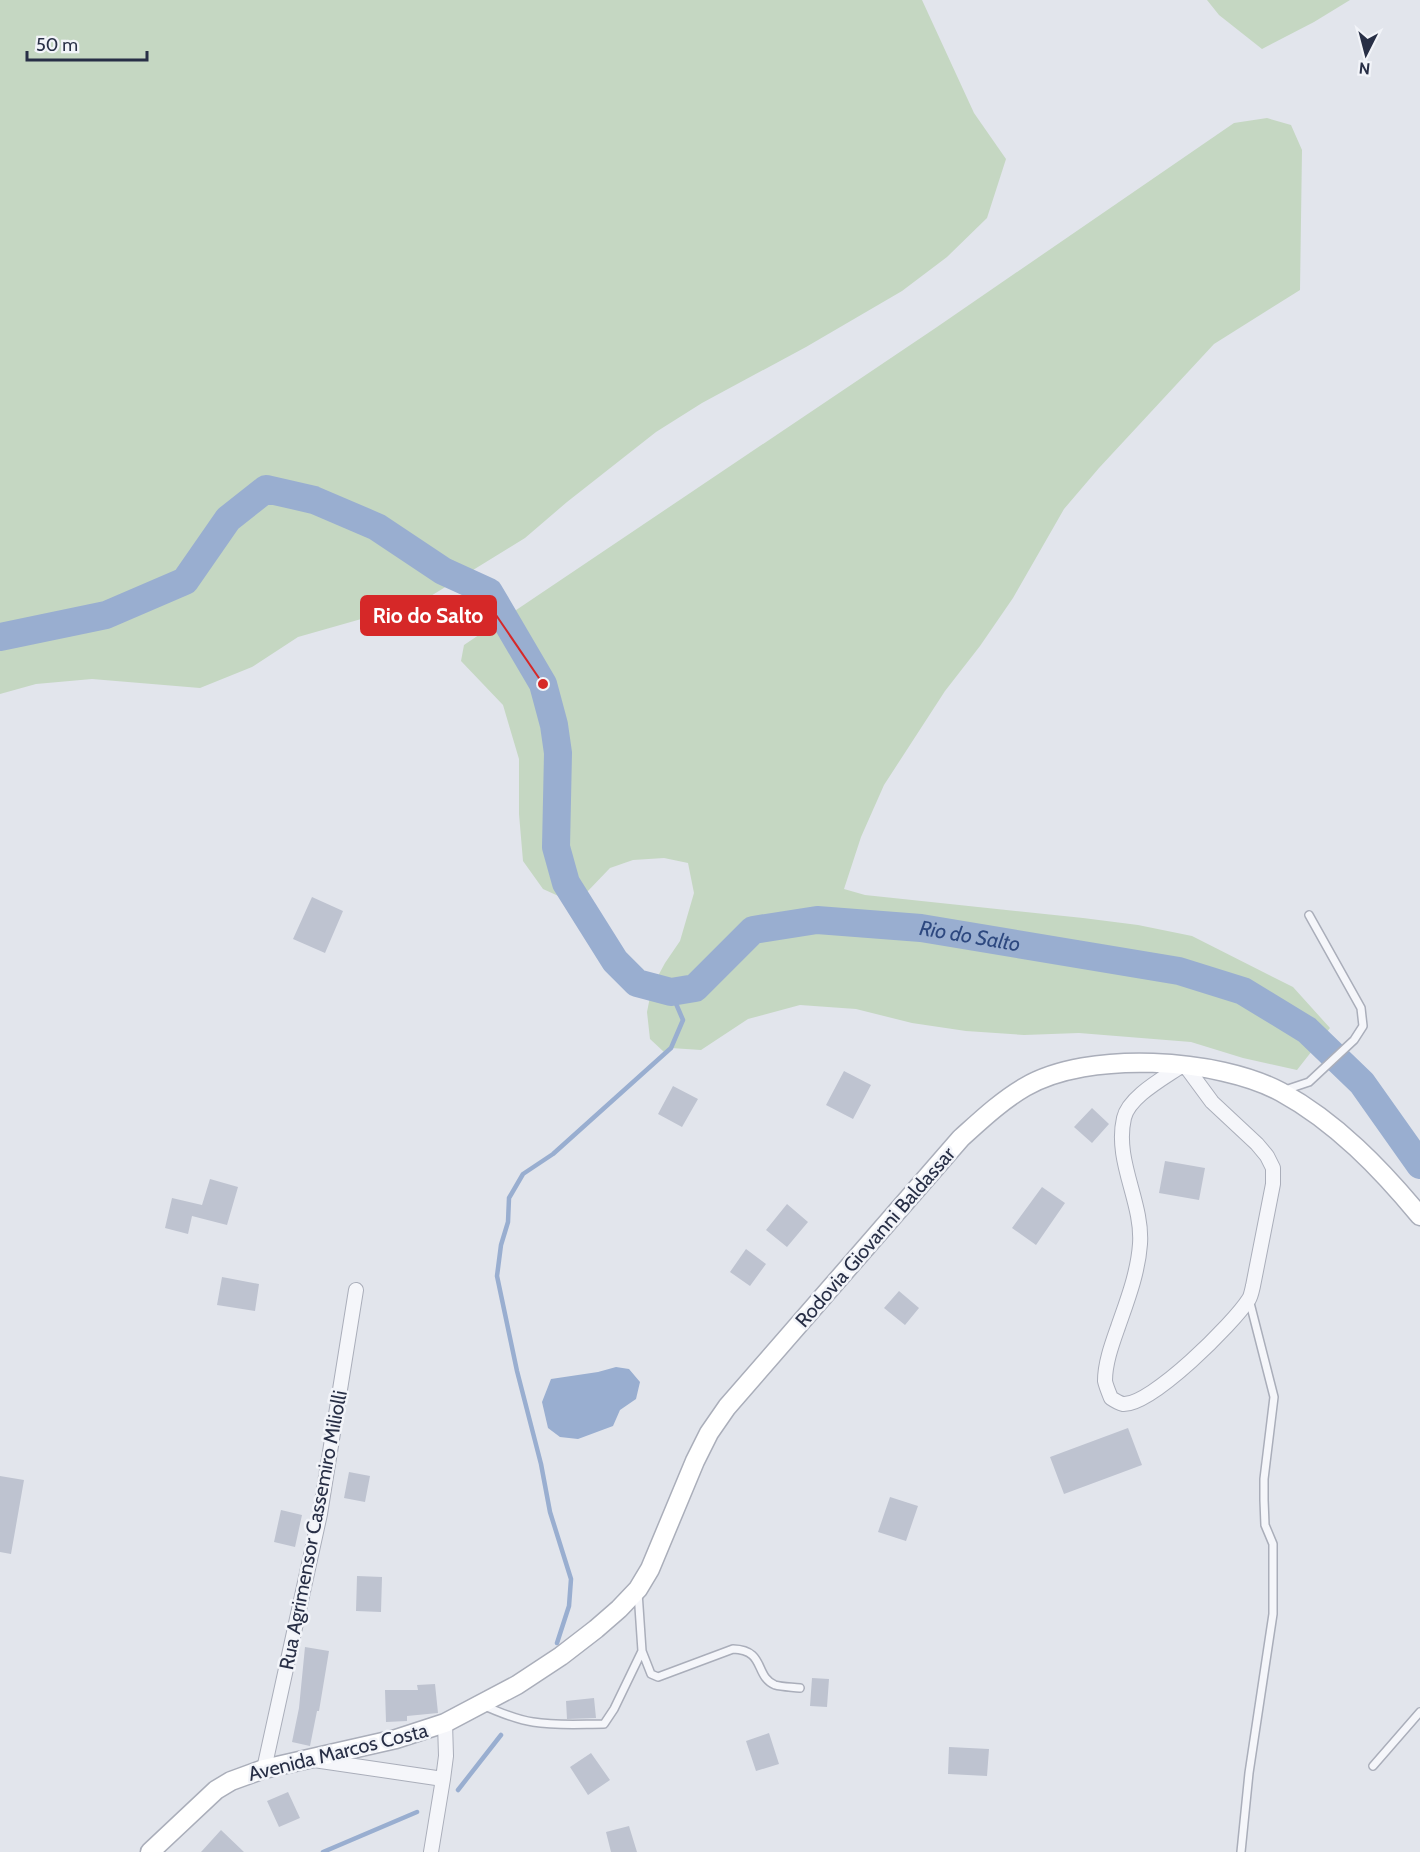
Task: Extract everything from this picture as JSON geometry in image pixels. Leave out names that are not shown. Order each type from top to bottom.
[{"type":"street","name":"Rodovia Giovanni Baldassar","points":[[445,1724],[517,1685],[561,1656],[619,1609],[638,1589],[662,1542],[694,1461],[709,1433],[727,1407],[961,1138],[995,1107],[1026,1086],[1067,1070],[1106,1063],[1184,1064],[1224,1071],[1280,1091],[1313,1112],[1339,1132],[1368,1160],[1420,1216]]},
{"type":"street","points":[[1184,1064],[1212,1102],[1257,1144],[1273,1168],[1273,1184],[1249,1299],[1213,1340],[1159,1387],[1137,1401],[1123,1404],[1111,1398],[1105,1382],[1109,1351],[1133,1284],[1140,1243],[1136,1205],[1122,1148],[1124,1118],[1128,1109],[1140,1095],[1184,1064]]},
{"type":"street","name":"Rua Agrimensor Cassemiro Miliolli","points":[[264,1769],[320,1514],[356,1290]]},
{"type":"street","points":[[430,1852],[446,1756],[445,1724]]},
{"type":"street","name":"Avenida Marcos Costa","points":[[150,1852],[216,1790],[231,1781],[264,1769],[396,1739],[445,1724]]},
{"type":"street","points":[[306,1759],[443,1779]]},
{"type":"lane","points":[[1280,1091],[1309,1082],[1354,1040],[1363,1026],[1361,1008],[1309,915]]},
{"type":"lane","points":[[1240,1852],[1249,1773],[1273,1614],[1273,1544],[1265,1525],[1264,1490],[1274,1397],[1249,1299]]},
{"type":"lane","points":[[638,1589],[642,1651],[651,1674],[658,1677],[734,1648],[744,1649],[755,1656],[765,1676],[774,1684],[800,1688]]},
{"type":"lane","points":[[482,1705],[532,1722],[567,1725],[604,1724],[614,1709],[642,1651]]},
{"type":"lane","points":[[1374,1766],[1420,1712]]},
{"type":"green space","points":[[0,0],[922,0],[974,113],[1006,159],[987,218],[947,257],[902,291],[806,347],[702,403],[656,432],[525,538],[421,602],[298,637],[252,667],[200,688],[92,679],[36,684],[0,694]]},
{"type":"green space","points":[[1207,0],[1350,0],[1262,49],[1219,15]]},
{"type":"green space","points":[[1267,118],[1291,125],[1302,150],[1300,290],[1214,344],[1064,509],[1013,598],[945,691],[884,785],[861,837],[844,889],[865,895],[1138,925],[1192,936],[1293,987],[1330,1028],[1297,1070],[1243,1058],[1191,1042],[1079,1033],[1024,1035],[966,1031],[912,1023],[856,1009],[800,1005],[748,1019],[701,1050],[671,1048],[664,1052],[650,1039],[647,1012],[652,987],[680,941],[694,893],[688,863],[664,858],[633,860],[610,868],[586,893],[565,899],[543,889],[523,861],[519,814],[519,759],[503,705],[461,661],[464,645],[937,327],[1234,123]]},
{"type":"water","points":[[616,1367],[629,1369],[640,1382],[636,1399],[620,1410],[613,1426],[578,1439],[560,1437],[548,1428],[542,1402],[551,1379]]},
{"type":"building","points":[[312,897],[343,911],[325,953],[293,939]]},
{"type":"building","points":[[844,1071],[871,1085],[853,1119],[826,1105]]},
{"type":"building","points":[[673,1086],[698,1099],[682,1127],[658,1114]]},
{"type":"building","points":[[1092,1108],[1109,1124],[1092,1143],[1074,1127]]},
{"type":"building","points":[[1165,1161],[1205,1168],[1199,1200],[1159,1193]]},
{"type":"building","points":[[210,1179],[238,1187],[227,1225],[192,1216],[188,1234],[165,1228],[172,1198],[202,1205]]},
{"type":"building","points":[[1042,1187],[1065,1203],[1036,1245],[1012,1228]]},
{"type":"building","points":[[787,1204],[808,1222],[787,1247],[766,1230]]},
{"type":"building","points":[[746,1249],[766,1264],[750,1286],[730,1272]]},
{"type":"building","points":[[222,1277],[259,1284],[255,1311],[217,1305]]},
{"type":"building","points":[[899,1291],[919,1308],[905,1325],[884,1308]]},
{"type":"building","points":[[1128,1428],[1142,1465],[1064,1494],[1050,1457]]},
{"type":"building","points":[[349,1472],[370,1476],[365,1502],[344,1498]]},
{"type":"building","points":[[0,1476],[24,1480],[11,1554],[0,1552]]},
{"type":"building","points":[[890,1497],[918,1506],[906,1541],[878,1532]]},
{"type":"building","points":[[281,1510],[302,1515],[295,1547],[274,1542]]},
{"type":"building","points":[[357,1576],[382,1577],[381,1612],[356,1611]]},
{"type":"building","points":[[305,1647],[329,1651],[319,1711],[317,1711],[310,1746],[292,1742],[299,1708]]},
{"type":"building","points":[[812,1678],[829,1679],[827,1707],[810,1706]]},
{"type":"building","points":[[435,1684],[438,1713],[407,1716],[407,1721],[386,1722],[385,1690],[418,1690],[417,1685]]},
{"type":"building","points":[[594,1698],[596,1718],[567,1719],[566,1701]]},
{"type":"building","points":[[769,1733],[779,1764],[756,1771],[746,1741]]},
{"type":"building","points":[[949,1747],[989,1749],[987,1776],[948,1774]]},
{"type":"building","points":[[591,1753],[610,1780],[588,1795],[570,1767]]},
{"type":"building","points":[[288,1792],[300,1818],[279,1827],[267,1801]]},
{"type":"building","points":[[629,1826],[637,1852],[611,1852],[606,1832]]},
{"type":"building","points":[[221,1830],[244,1852],[201,1852]]},
{"type":"waterway","name":"Rio do Salto","points":[[0,637],[106,615],[185,581],[228,519],[266,489],[314,500],[377,527],[443,571],[489,592],[543,684],[554,725],[558,753],[556,847],[566,883],[615,961],[637,983],[671,992],[695,988],[753,930],[817,920],[921,928],[1179,971],[1243,991],[1307,1030],[1362,1083],[1420,1165]]},
{"type":"waterway","points":[[557,1643],[569,1606],[571,1579],[550,1512],[497,1276],[501,1245],[508,1222],[509,1198],[523,1174],[553,1154],[671,1048],[683,1020],[671,992]]},
{"type":"waterway","points":[[458,1790],[501,1735]]},
{"type":"waterway","points":[[323,1852],[417,1812]]},
{"type":"place","name":"Rio do Salto","points":[[543,684]]}]
